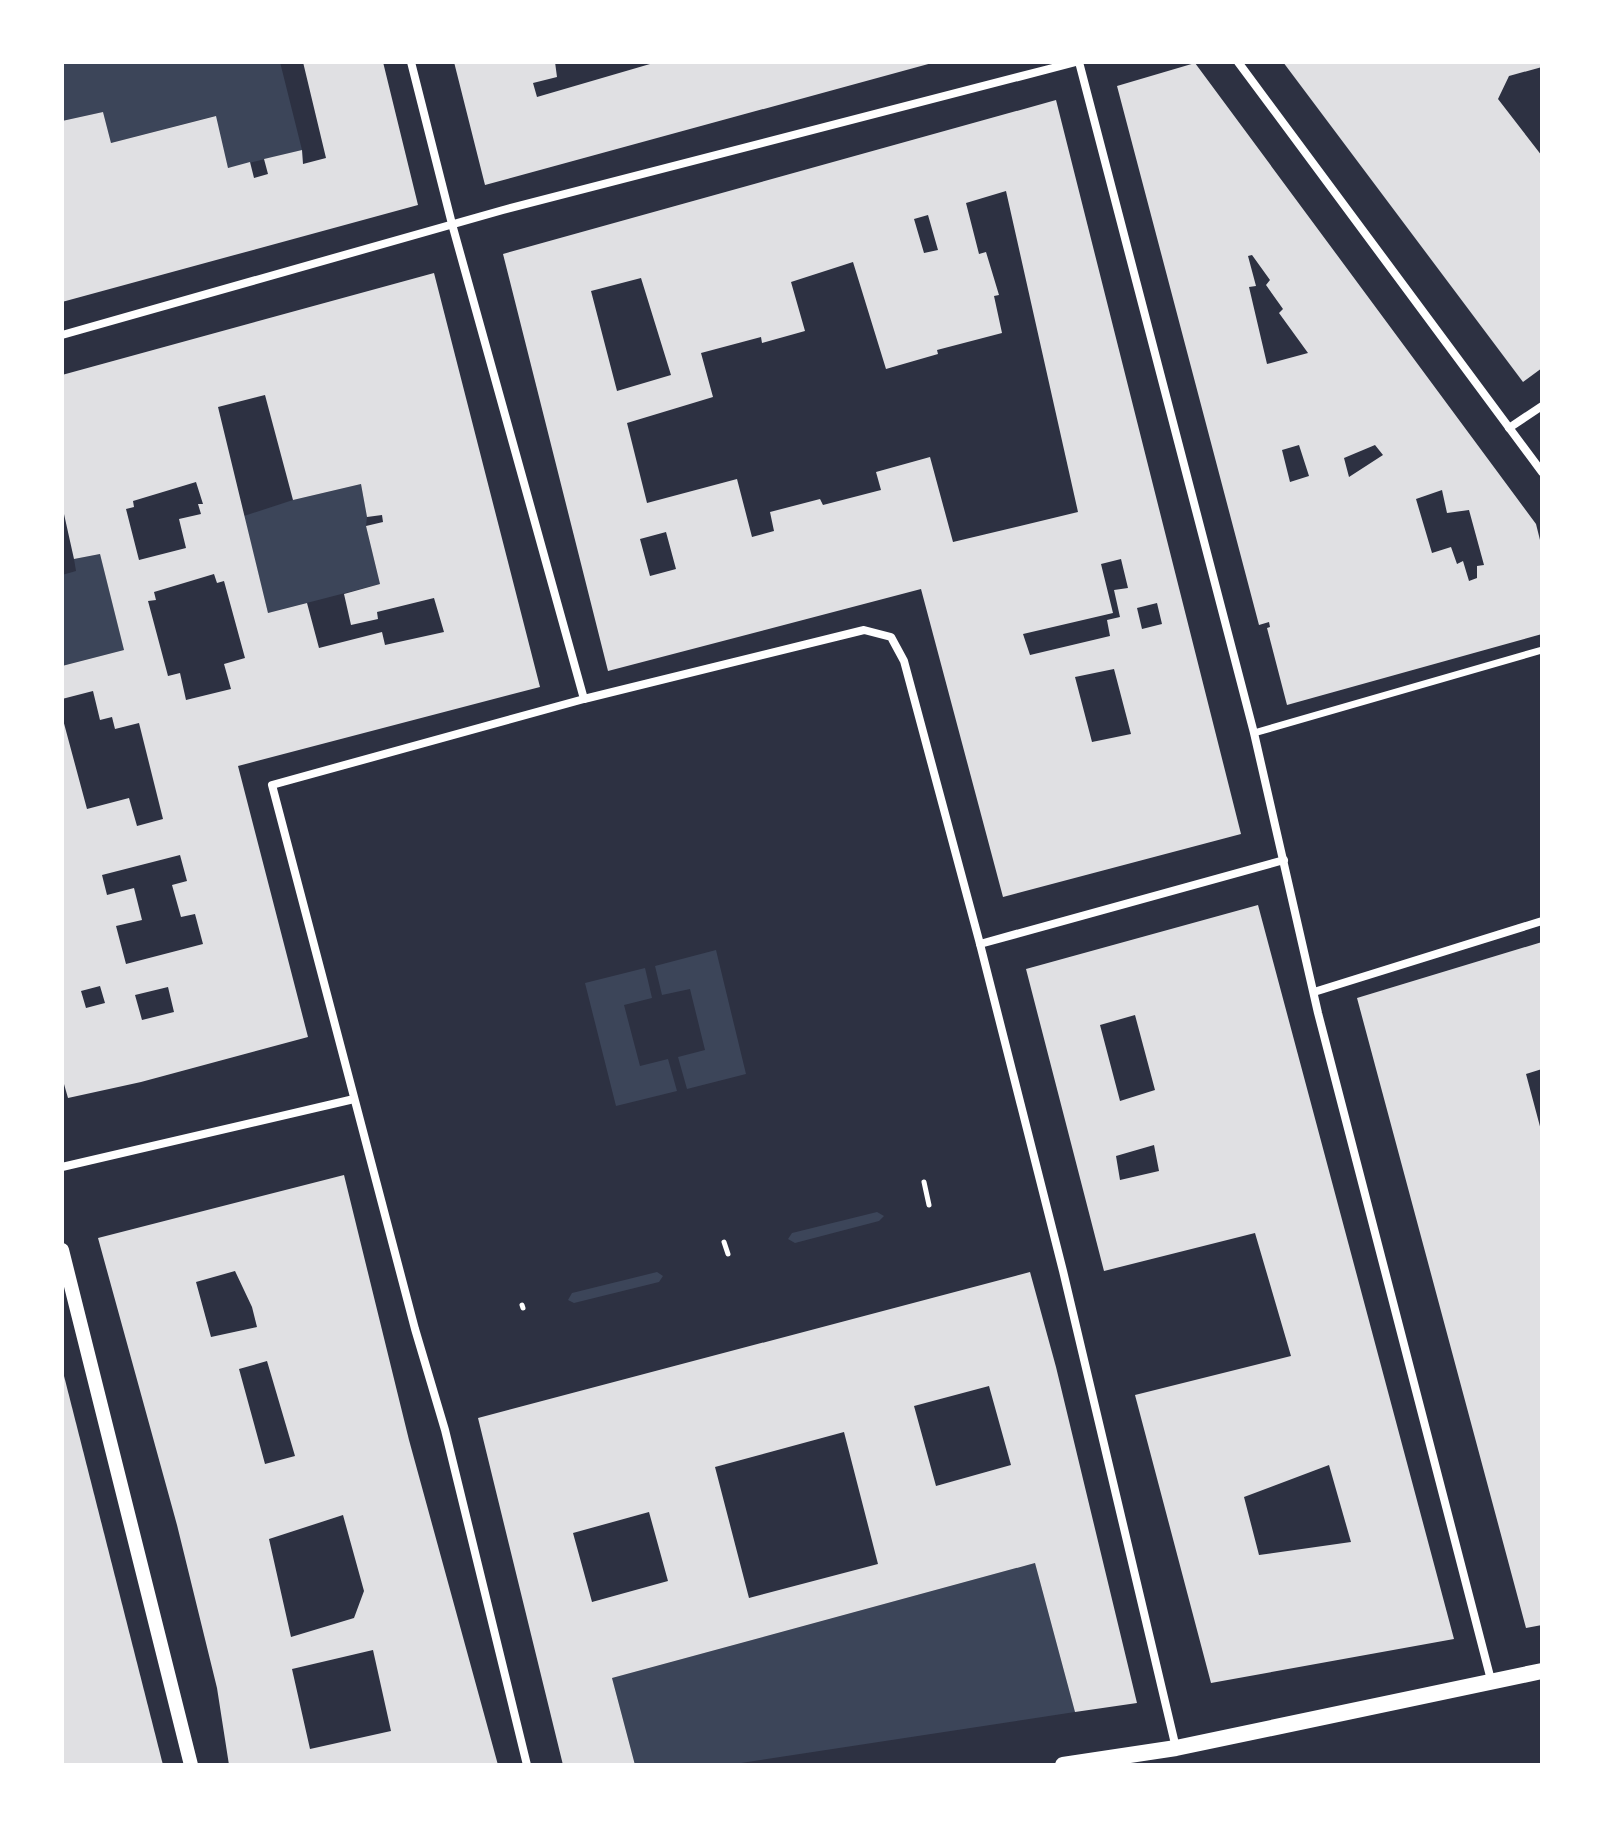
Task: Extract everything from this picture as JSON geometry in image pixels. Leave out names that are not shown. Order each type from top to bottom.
[{"type":"main road","points":[[1063,1765],[1176,1748],[1542,1671]]},
{"type":"street","points":[[411,62],[452,224],[584,699]]},
{"type":"street","points":[[62,335],[452,224],[1078,62],[1254,733],[1314,992],[1491,1680]]},
{"type":"street","points":[[1238,62],[1542,472]]},
{"type":"street","points":[[1509,428],[1542,406]]},
{"type":"street","points":[[527,1765],[433,1386],[415,1329],[272,785],[584,699],[864,630],[891,637],[904,661],[1063,1271],[1176,1748]]},
{"type":"street","points":[[1254,733],[1542,650]]},
{"type":"street","points":[[980,944],[1284,860]]},
{"type":"street","points":[[1314,992],[1542,921]]},
{"type":"street","points":[[62,1167],[354,1099]]},
{"type":"street","points":[[62,1250],[191,1765]]},
{"type":"path","points":[[924,1182],[929,1205]]},
{"type":"path","points":[[724,1242],[728,1254]]},
{"type":"shaded area","points":[[62,62],[280,62],[302,150],[228,168],[215,116],[111,143],[103,112],[62,121]]},
{"type":"shaded area","points":[[361,484],[366,526],[380,584],[268,613],[244,516],[293,500]]},
{"type":"shaded area","points":[[100,554],[124,650],[62,666],[62,575],[76,571],[74,559]]},
{"type":"shaded area","points":[[716,950],[746,1074],[687,1089],[678,1057],[705,1050],[690,989],[662,995],[655,966]]},
{"type":"shaded area","points":[[645,968],[652,998],[624,1005],[640,1066],[668,1059],[677,1091],[616,1106],[585,983]]},
{"type":"shaded area","points":[[877,1212],[884,1216],[879,1221],[795,1243],[788,1239],[792,1233]]},
{"type":"shaded area","points":[[657,1272],[663,1276],[659,1282],[574,1303],[568,1300],[572,1293]]},
{"type":"shaded area","points":[[1035,1563],[1075,1712],[728,1765],[635,1765],[612,1678]]},
{"type":"building","points":[[303,62],[383,62],[418,205],[62,302],[62,121],[103,112],[111,143],[216,116],[228,168],[250,162],[254,178],[268,174],[264,159],[302,150],[303,164],[326,158]]},
{"type":"building","points":[[454,62],[555,62],[557,77],[533,83],[537,97],[650,62],[932,63],[485,185]]},
{"type":"building","points":[[1283,62],[1542,62],[1542,67],[1509,76],[1498,99],[1542,156],[1542,368],[1523,382]]},
{"type":"building","points":[[1195,63],[1536,524],[1542,548],[1542,634],[1287,705],[1267,628],[1270,627],[1269,622],[1259,625],[1117,86]],"holes":[[[1252,255],[1270,280],[1266,285],[1283,309],[1279,313],[1308,353],[1267,364],[1249,287],[1256,286],[1248,256]],[[1299,445],[1309,476],[1290,482],[1282,450]],[[1375,445],[1383,455],[1349,477],[1344,458]],[[1442,490],[1447,513],[1469,510],[1484,565],[1477,566],[1477,578],[1469,581],[1463,561],[1457,564],[1451,547],[1432,553],[1416,499]]]},
{"type":"building","points":[[1056,100],[1241,834],[1003,897],[921,589],[608,671],[503,254]],"holes":[[[1006,191],[1078,512],[953,542],[930,457],[876,472],[881,490],[823,505],[820,499],[770,512],[774,531],[752,537],[737,479],[647,503],[627,423],[713,397],[701,353],[761,337],[762,343],[805,331],[791,282],[853,262],[886,369],[938,354],[937,350],[1002,333],[994,296],[999,295],[986,252],[979,254],[966,203]],[[928,215],[938,250],[924,253],[914,219]],[[641,278],[671,375],[617,391],[591,291]],[[666,532],[676,569],[650,576],[640,539]],[[1121,559],[1128,588],[1114,590],[1120,617],[1107,620],[1110,636],[1030,655],[1023,634],[1113,613],[1101,564]],[[1157,603],[1162,624],[1142,629],[1137,608]],[[1114,669],[1131,734],[1092,742],[1075,677]]]},
{"type":"building","points":[[434,273],[540,687],[238,766],[308,1037],[141,1082],[68,1098],[62,1077],[62,716],[87,809],[129,798],[137,826],[163,819],[139,723],[115,729],[112,717],[100,720],[93,691],[62,699],[62,666],[124,650],[100,554],[74,559],[62,505],[62,375]],"holes":[[[265,395],[293,500],[361,484],[367,517],[382,515],[383,522],[366,526],[380,584],[344,594],[351,625],[378,619],[377,612],[434,598],[444,632],[385,645],[382,632],[319,648],[307,603],[268,613],[218,407]],[[196,482],[203,504],[198,504],[201,514],[179,519],[186,548],[139,560],[126,509],[134,507],[133,501]],[[214,574],[217,583],[224,581],[245,658],[224,664],[231,689],[186,700],[180,673],[168,676],[148,601],[156,600],[154,592]],[[180,855],[187,881],[172,885],[181,917],[195,914],[203,944],[126,964],[116,926],[142,920],[134,888],[107,895],[102,875]],[[100,986],[105,1003],[86,1008],[81,991]],[[168,987],[174,1012],[142,1020],[135,995]]]},
{"type":"building","points":[[1258,905],[1454,1639],[1211,1683],[1135,1395],[1291,1356],[1255,1233],[1104,1271],[1026,969]],"holes":[[[1135,1015],[1155,1090],[1120,1101],[1100,1025]],[[1154,1145],[1159,1171],[1120,1180],[1116,1156]],[[1329,1465],[1351,1542],[1259,1555],[1244,1497]]]},
{"type":"building","points":[[1542,942],[1542,1069],[1526,1074],[1542,1134],[1542,1625],[1526,1628],[1357,998]]},
{"type":"building","points":[[344,1175],[409,1440],[498,1765],[229,1765],[217,1688],[177,1525],[98,1238]],"holes":[[[235,1271],[252,1307],[257,1327],[211,1337],[196,1282]],[[267,1361],[295,1456],[265,1464],[239,1369]],[[343,1515],[364,1591],[354,1618],[291,1637],[269,1539]],[[373,1650],[391,1731],[310,1749],[292,1669]]]},
{"type":"building","points":[[1030,1272],[1137,1703],[1075,1712],[1035,1563],[612,1678],[635,1765],[563,1765],[478,1418]],"holes":[[[989,1386],[1011,1465],[936,1486],[914,1406]],[[844,1432],[878,1564],[749,1598],[715,1467]],[[649,1512],[668,1581],[592,1602],[573,1533]]]},
{"type":"building","points":[[63,1372],[163,1765],[62,1765]]}]
